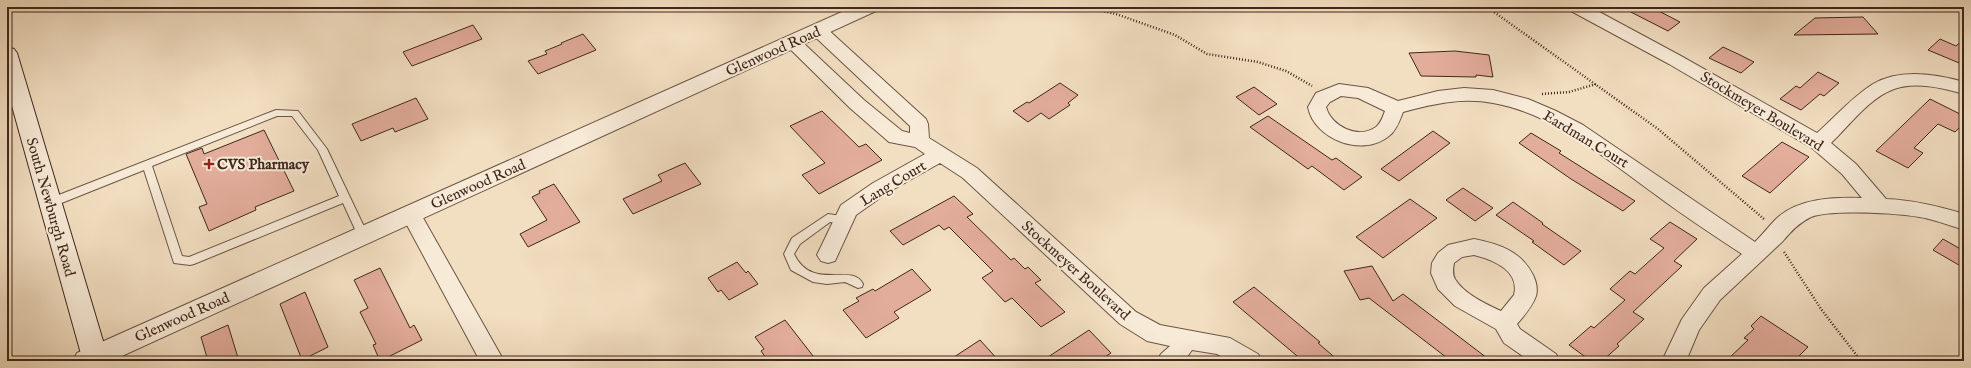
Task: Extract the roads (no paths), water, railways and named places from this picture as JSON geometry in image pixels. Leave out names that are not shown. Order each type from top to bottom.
[{"type":"street","name":"Glenwood Road","points":[[92,360],[363,235],[869,7]]},
{"type":"street","name":"Stockmeyer Boulevard","points":[[1577,7],[1687,67],[1819,143],[1849,169],[1880,206]]},
{"type":"street","points":[[818,30],[919,124],[920,141]]},
{"type":"street","name":"Stockmeyer Boulevard","points":[[792,42],[851,98],[896,137],[920,141],[939,155],[970,173],[1128,318],[1155,334],[1183,340],[1222,345],[1250,361]]},
{"type":"street","name":"South Newburgh Road","points":[[7,53],[50,203],[92,360]]},
{"type":"street","points":[[1819,143],[1881,87],[1899,81],[1929,81],[1963,88]]},
{"type":"street","points":[[851,98],[876,85]]},
{"type":"street","points":[[1339,90],[1350,90],[1366,94],[1396,108],[1382,133],[1372,137],[1360,138],[1348,137],[1336,133],[1326,126],[1319,118],[1316,110],[1318,103],[1326,94],[1339,90]]},
{"type":"street","name":"Eardman Court","points":[[1396,108],[1442,95],[1483,95],[1512,100],[1554,118],[1603,148],[1755,252]]},
{"type":"street","name":"Lang Court","points":[[828,255],[848,210],[880,188],[939,155]]},
{"type":"street","points":[[1674,361],[1690,325],[1704,303],[1755,252],[1776,235],[1784,224],[1807,210],[1843,205],[1880,206],[1929,211],[1964,222]]},
{"type":"street","points":[[411,214],[492,361]]},
{"type":"street","points":[[1504,323],[1512,336],[1548,361]]},
{"type":"street","points":[[1169,361],[1181,350],[1183,340]]},
{"type":"lane","points":[[50,203],[276,113],[295,113],[322,150],[363,235]]},
{"type":"lane","points":[[147,165],[178,260],[190,261],[345,198]]},
{"type":"lane","points":[[844,220],[828,218],[796,241],[789,254],[796,267],[813,278],[826,280],[846,278],[858,284]]},
{"type":"place","name":"CVS Pharmacy","points":[[209,164]]}]
